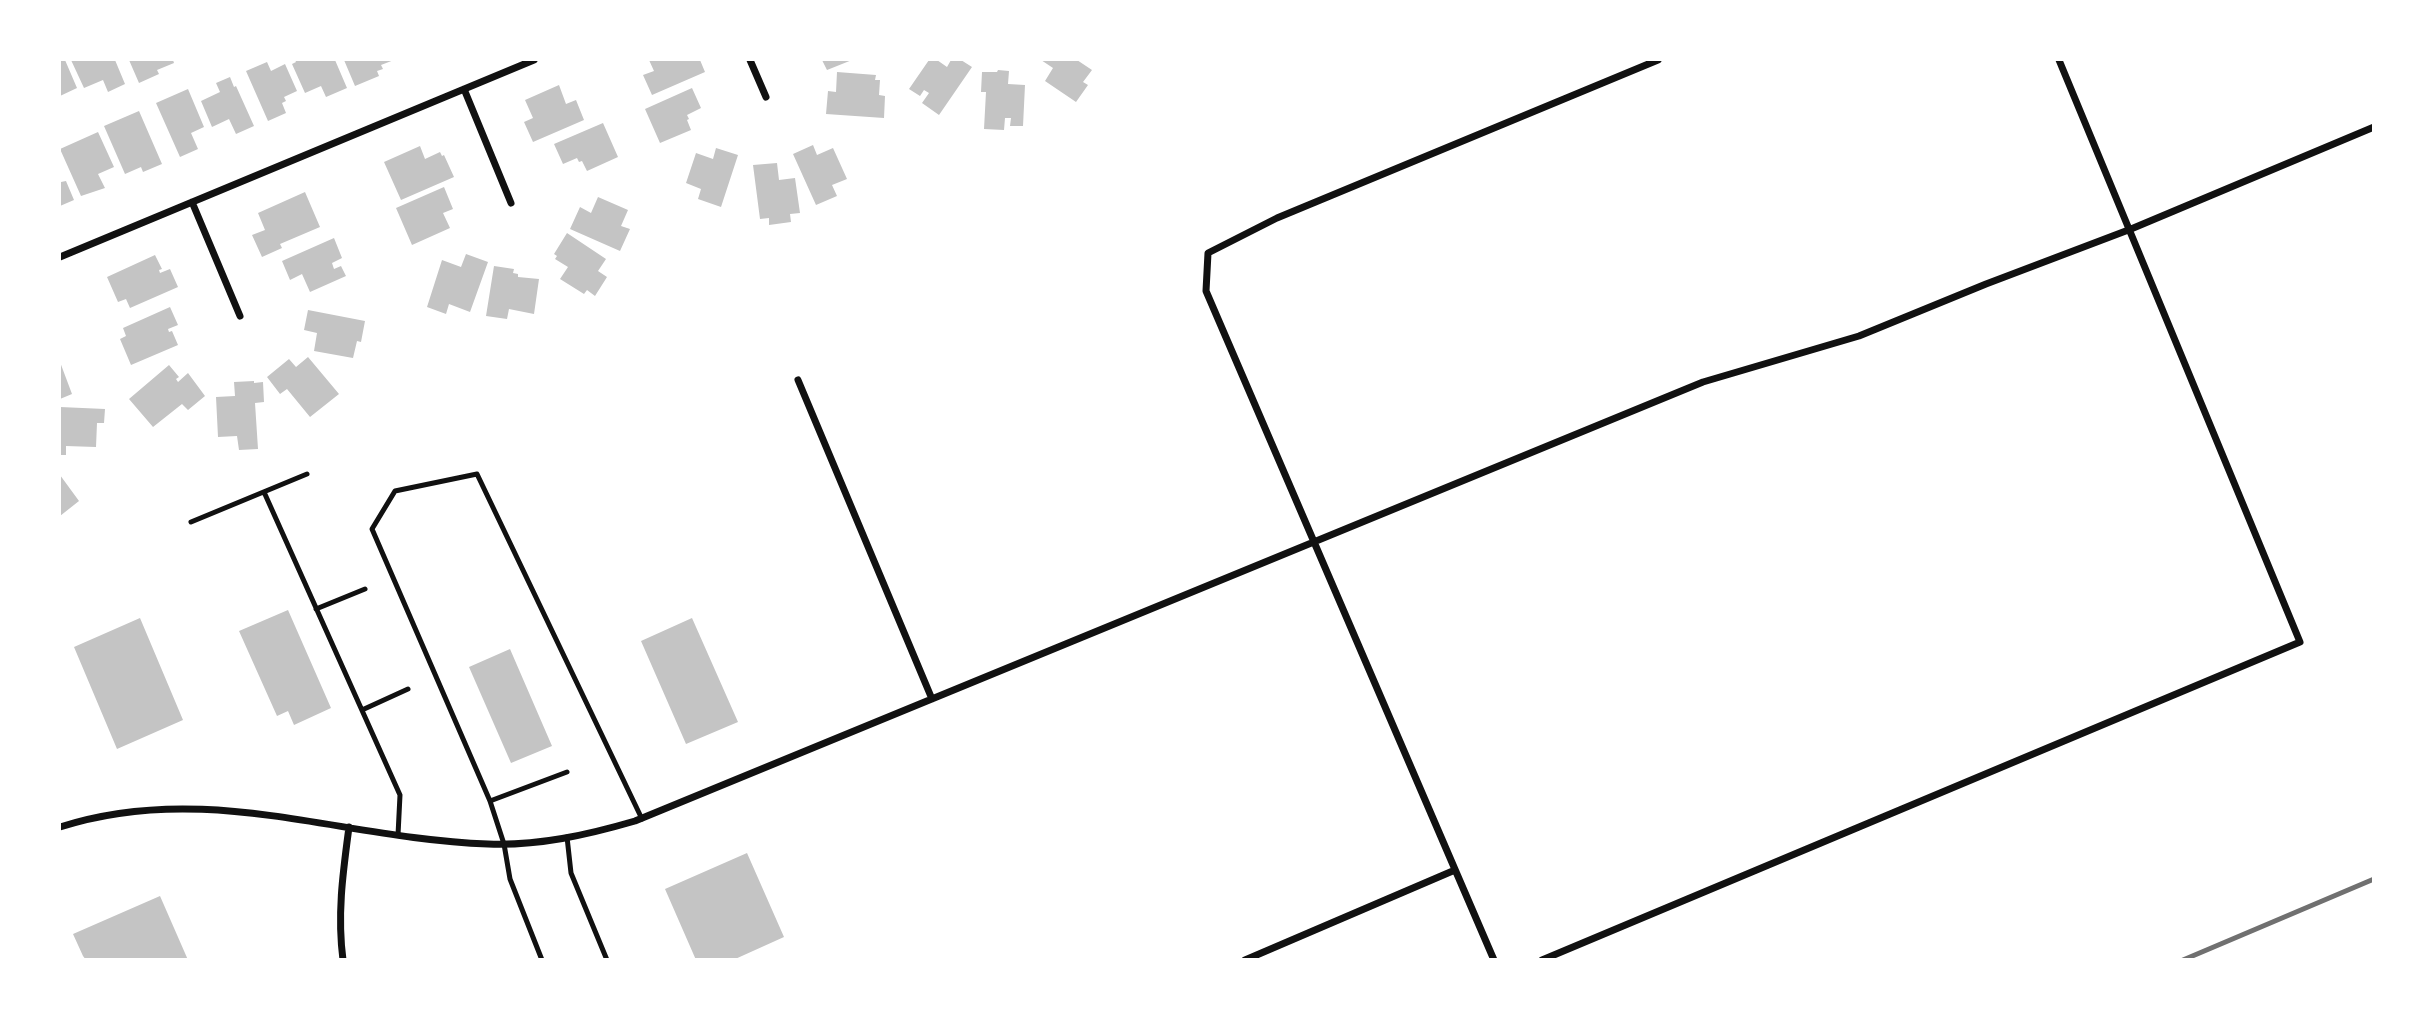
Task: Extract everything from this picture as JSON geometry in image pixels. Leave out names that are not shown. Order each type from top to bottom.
[{"type":"street","points":[[60,257],[534,60]]},
{"type":"street","points":[[750,60],[766,97]]},
{"type":"street","points":[[1494,960],[1206,291],[1208,253],[1277,218],[1658,60]]},
{"type":"street","points":[[1542,960],[2300,642],[2059,60]]},
{"type":"street","points":[[464,89],[511,203]]},
{"type":"street","points":[[60,827],[126,812],[206,808],[452,842],[504,844],[591,834],[642,819],[1703,382],[1859,336],[2131,229],[2374,127]]},
{"type":"street","points":[[192,202],[240,316]]},
{"type":"street","points":[[798,380],[932,699]]},
{"type":"street","points":[[343,960],[339,898],[349,827]]},
{"type":"street","points":[[1245,960],[1455,870]]},
{"type":"lane","points":[[191,523],[307,474]]},
{"type":"lane","points":[[542,960],[510,879],[504,844],[490,801],[372,529],[396,491],[477,474],[642,819]]},
{"type":"lane","points":[[264,492],[400,795],[398,835]]},
{"type":"lane","points":[[316,609],[365,589]]},
{"type":"lane","points":[[362,710],[408,689]]},
{"type":"lane","points":[[490,801],[567,772]]},
{"type":"lane","points":[[567,837],[571,873],[607,960]]},
{"type":"building","points":[[60,60],[65,60],[77,88],[60,96]]},
{"type":"building","points":[[71,60],[115,60],[125,84],[108,92],[103,80],[84,88]]},
{"type":"building","points":[[129,60],[173,60],[174,63],[157,70],[159,74],[139,83]]},
{"type":"building","points":[[295,60],[335,60],[347,88],[326,97],[321,86],[305,93],[292,64]]},
{"type":"building","points":[[344,60],[394,60],[381,65],[383,69],[377,71],[379,76],[355,86]]},
{"type":"building","points":[[649,60],[700,60],[705,72],[652,95],[643,75],[654,71]]},
{"type":"building","points":[[822,60],[852,60],[827,70]]},
{"type":"building","points":[[929,60],[937,60],[947,67],[951,60],[961,60],[972,67],[939,115],[922,103],[929,93],[924,90],[920,96],[909,89]]},
{"type":"building","points":[[1041,60],[1077,60],[1092,70],[1083,82],[1088,85],[1076,102],[1045,81],[1053,68]]},
{"type":"building","points":[[267,62],[271,71],[285,64],[297,91],[284,97],[286,101],[282,103],[286,113],[268,121],[246,71]]},
{"type":"building","points":[[1009,71],[1008,84],[1025,85],[1023,126],[1010,126],[1011,118],[1005,118],[1004,130],[984,129],[986,92],[981,92],[982,72]]},
{"type":"building","points":[[837,72],[876,75],[875,80],[880,80],[879,95],[885,96],[884,118],[826,114],[828,91],[836,92]]},
{"type":"building","points":[[230,77],[254,126],[236,134],[229,119],[212,127],[201,101],[220,92],[216,83]]},
{"type":"building","points":[[559,85],[566,104],[576,100],[584,120],[533,142],[524,122],[533,118],[525,100]]},
{"type":"building","points":[[692,88],[701,108],[687,115],[691,130],[660,143],[645,109]]},
{"type":"building","points":[[188,89],[204,127],[191,133],[198,149],[180,157],[156,103]]},
{"type":"building","points":[[139,111],[162,164],[143,172],[141,167],[125,174],[104,126]]},
{"type":"building","points":[[603,123],[618,157],[587,171],[582,161],[579,162],[577,158],[563,164],[554,144]]},
{"type":"building","points":[[98,132],[114,167],[98,174],[105,188],[81,196],[60,149]]},
{"type":"building","points":[[813,145],[817,155],[833,148],[847,179],[832,185],[837,196],[816,205],[793,154]]},
{"type":"building","points":[[420,146],[425,159],[440,152],[444,155],[454,177],[401,200],[384,162]]},
{"type":"building","points":[[716,148],[738,155],[721,207],[698,199],[701,189],[686,183],[696,153],[713,159]]},
{"type":"building","points":[[777,163],[779,180],[795,178],[800,213],[790,214],[791,222],[769,225],[769,218],[760,219],[753,165]]},
{"type":"building","points":[[60,178],[61,182],[66,181],[74,200],[60,206]]},
{"type":"building","points":[[444,187],[453,209],[443,213],[450,228],[412,245],[396,208]]},
{"type":"building","points":[[305,192],[320,227],[280,244],[282,248],[262,257],[252,235],[265,230],[258,213]]},
{"type":"building","points":[[598,197],[628,210],[621,226],[630,229],[620,251],[570,229],[580,207],[591,213]]},
{"type":"building","points":[[567,233],[606,259],[598,271],[607,277],[595,296],[587,290],[584,294],[560,279],[568,267],[555,259],[557,256],[554,254]]},
{"type":"building","points":[[334,238],[342,258],[332,263],[334,269],[341,266],[346,276],[310,292],[302,274],[290,280],[282,261]]},
{"type":"building","points":[[466,254],[488,262],[470,312],[449,304],[446,314],[427,307],[442,260],[461,267]]},
{"type":"building","points":[[155,255],[162,269],[159,270],[160,273],[170,269],[178,287],[130,308],[126,299],[118,302],[107,277]]},
{"type":"building","points":[[494,266],[514,269],[513,273],[518,274],[518,277],[539,279],[534,314],[509,309],[507,319],[486,316]]},
{"type":"building","points":[[170,307],[178,325],[168,329],[169,332],[172,331],[178,345],[131,365],[120,339],[126,336],[123,328]]},
{"type":"building","points":[[308,310],[365,321],[361,342],[357,341],[353,358],[314,351],[317,333],[304,330]]},
{"type":"building","points":[[308,357],[339,394],[310,417],[287,389],[280,394],[267,377],[289,359],[296,367]]},
{"type":"building","points":[[60,362],[72,394],[60,399]]},
{"type":"building","points":[[169,365],[179,377],[176,379],[178,382],[188,373],[205,396],[188,410],[182,404],[153,427],[129,399]]},
{"type":"building","points":[[234,382],[263,382],[264,402],[255,403],[258,449],[239,450],[237,436],[218,437],[216,397],[235,396]]},
{"type":"building","points":[[60,407],[105,409],[104,423],[97,423],[96,447],[66,446],[66,455],[60,455]]},
{"type":"building","points":[[60,475],[79,501],[60,516]]},
{"type":"building","points":[[288,610],[331,708],[294,725],[288,711],[277,716],[239,631]]},
{"type":"building","points":[[140,618],[183,720],[117,749],[74,647]]},
{"type":"building","points":[[692,618],[738,722],[686,744],[641,641]]},
{"type":"building","points":[[510,649],[552,746],[511,763],[469,667]]},
{"type":"building","points":[[747,853],[784,937],[733,960],[696,960],[665,889]]},
{"type":"building","points":[[160,896],[188,960],[86,960],[73,934]]},
{"type":"railway","points":[[2183,960],[2374,879]]}]
